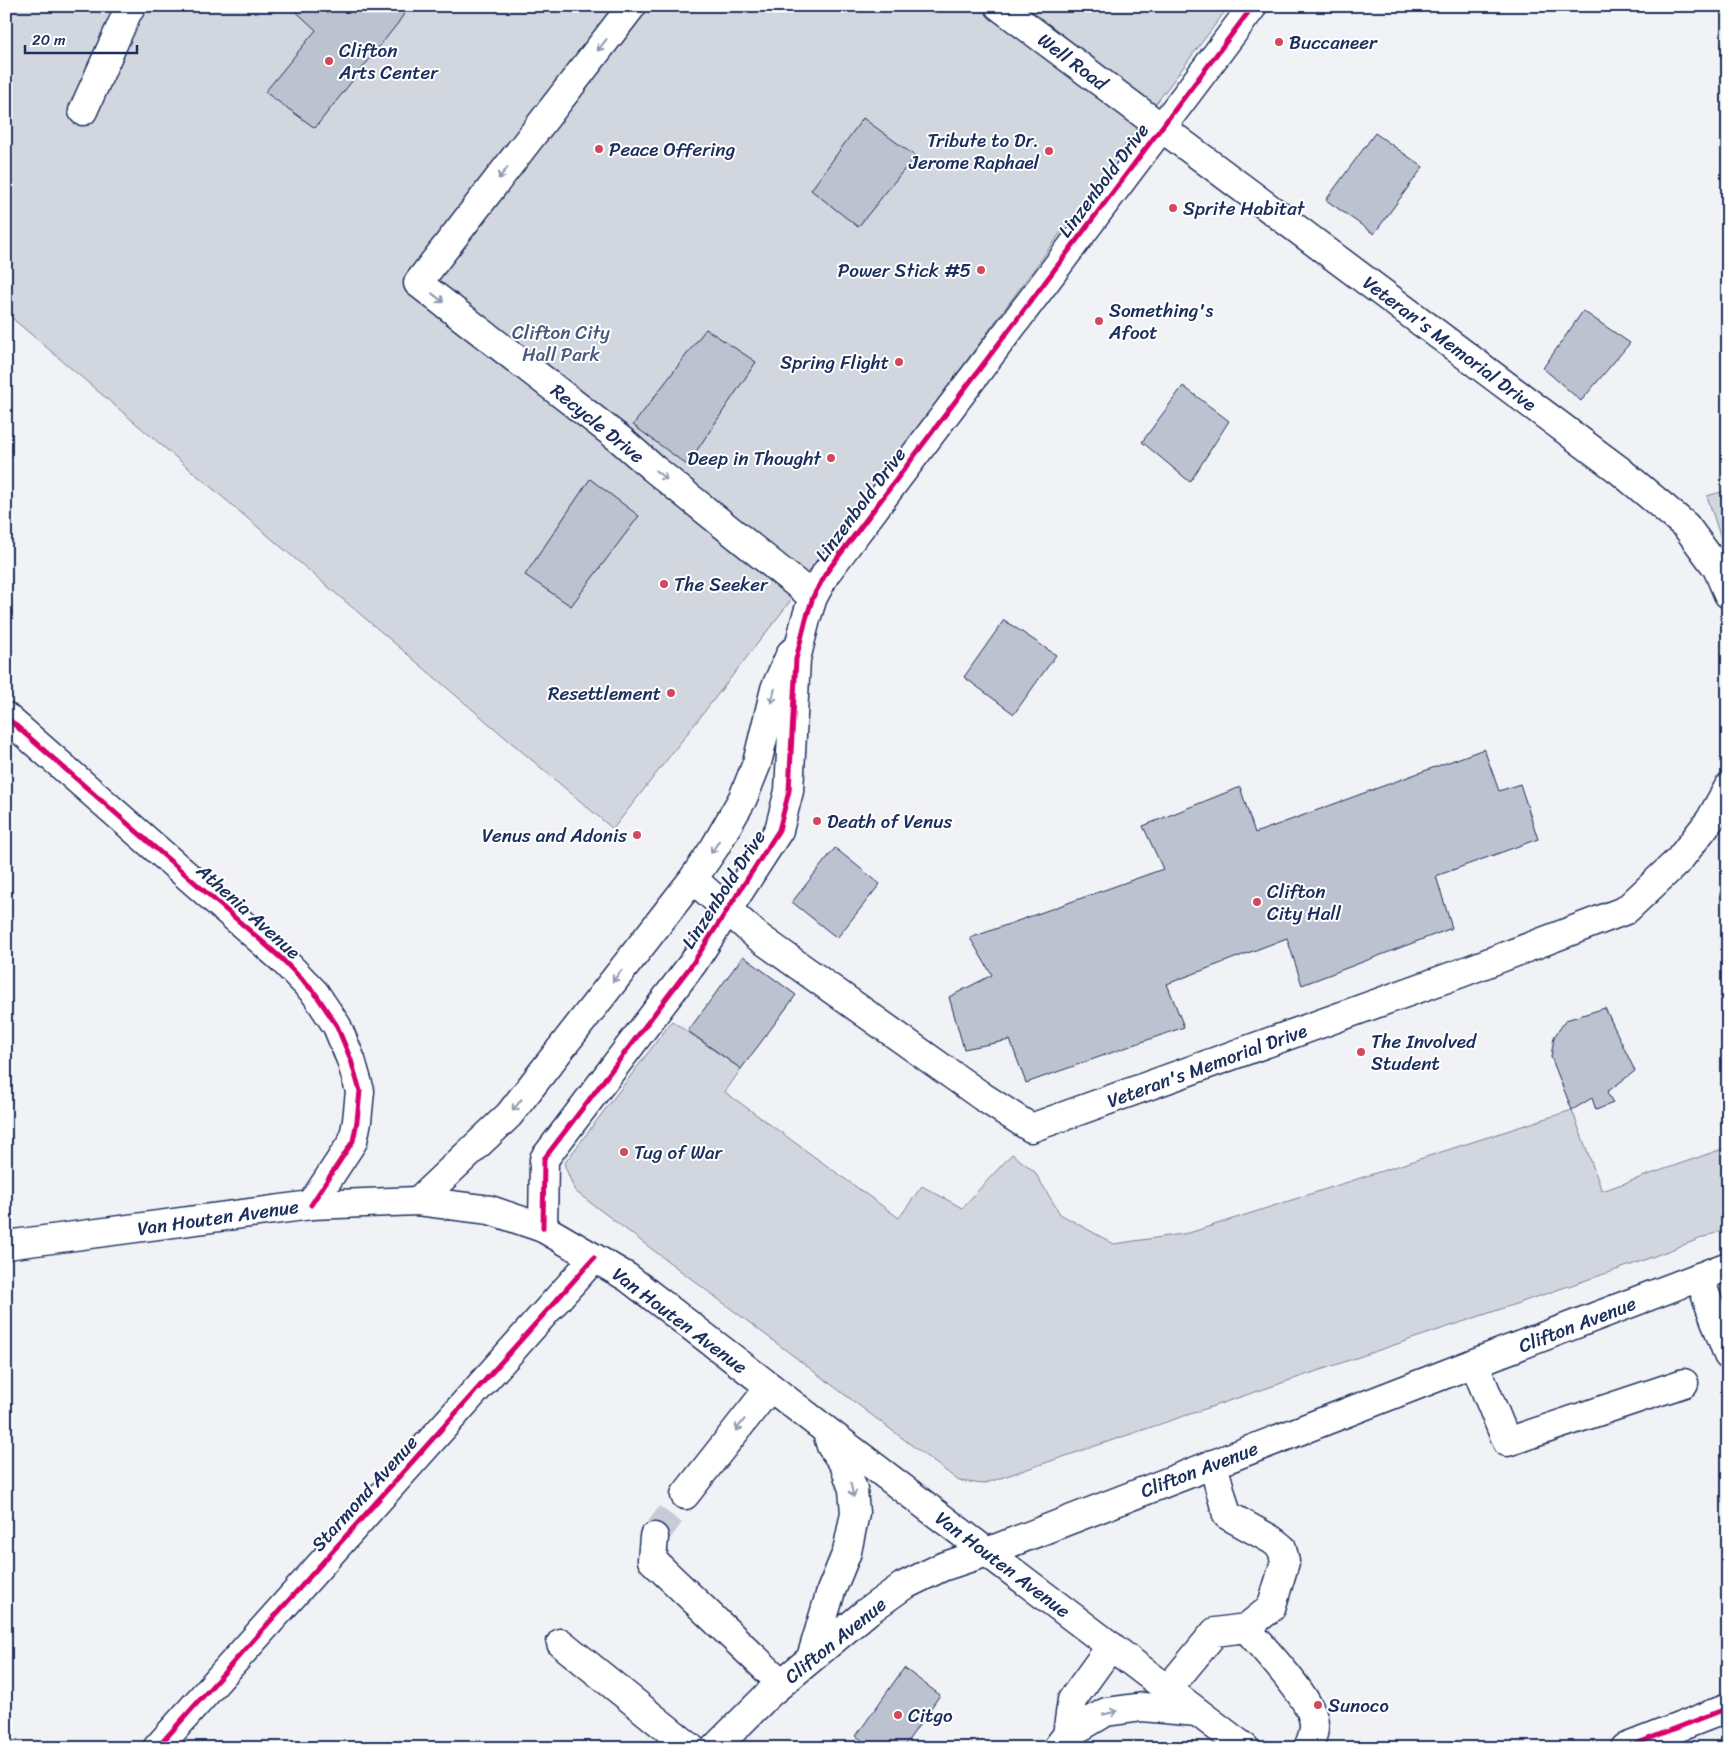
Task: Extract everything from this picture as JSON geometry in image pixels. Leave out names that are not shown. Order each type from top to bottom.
[{"type":"street","points":[[83,111],[127,13],[132,6]]},
{"type":"street","name":"Recycle Drive","points":[[632,6],[418,283],[621,440],[809,608]]},
{"type":"street","name":"Well Road","points":[[999,6],[1154,121]]},
{"type":"street","name":"Linzenbold Drive","points":[[418,1201],[509,1115],[715,847],[743,798],[757,763],[774,689],[826,573],[1154,121],[1253,6]]},
{"type":"street","name":"Veteran's Memorial Drive","points":[[1154,121],[1619,470],[1686,526],[1717,568],[1728,594]]},
{"type":"street","name":"Linzenbold Drive","points":[[543,1228],[544,1159],[693,963],[779,830],[789,791],[796,659],[809,608]]},
{"type":"street","name":"Athenia Avenue","points":[[6,717],[282,959],[315,993],[338,1026],[360,1091],[358,1121],[353,1141],[311,1205]]},
{"type":"street","name":"Veteran's Memorial Drive","points":[[693,878],[757,936],[983,1097],[1032,1128],[1461,973],[1626,910],[1679,860],[1710,820],[1728,788]]},
{"type":"street","name":"Van Houten Avenue","points":[[6,1246],[311,1205],[418,1201],[490,1210],[543,1228],[627,1277],[1245,1748]]},
{"type":"street","name":"Starmond Avenue","points":[[157,1748],[594,1258]]},
{"type":"street","name":"Clifton Avenue","points":[[715,1748],[781,1684],[868,1611],[903,1586],[942,1567],[987,1552],[1728,1266]]},
{"type":"street","points":[[1699,1277],[1728,1355]]},
{"type":"street","points":[[1474,1363],[1507,1442],[1684,1383]]},
{"type":"street","points":[[685,1495],[770,1387]]},
{"type":"street","points":[[811,1658],[831,1591],[846,1552],[855,1513],[853,1490],[850,1481],[844,1464],[831,1446],[826,1430]]},
{"type":"street","points":[[1168,1689],[1215,1632],[1246,1628],[1271,1608],[1284,1562],[1282,1548],[1272,1540],[1227,1515],[1213,1464]]},
{"type":"street","points":[[654,1536],[652,1560],[781,1684]]},
{"type":"street","points":[[1246,1628],[1306,1700],[1313,1717],[1314,1733],[1308,1748]]},
{"type":"street","points":[[561,1643],[691,1748]]},
{"type":"street","points":[[1062,1741],[1072,1700],[1111,1646]]},
{"type":"street","points":[[1062,1741],[1106,1712],[1143,1707],[1197,1712]]},
{"type":"street","points":[[1625,1748],[1728,1708]]},
{"type":"green space","name":"Clifton City Hall Park","points":[[6,6],[1229,6],[782,612],[613,829],[6,313]]},
{"type":"green space","points":[[1728,490],[1728,560],[1707,496]]},
{"type":"green space","points":[[672,1021],[741,1069],[725,1092],[899,1218],[922,1186],[962,1208],[1012,1154],[1034,1171],[1060,1214],[1114,1244],[1189,1233],[1572,1110],[1602,1191],[1728,1147],[1728,1228],[1631,1265],[983,1484],[959,1481],[575,1191],[564,1164]]},
{"type":"green space","points":[[1728,1021],[1728,1072],[1721,1027]]},
{"type":"building","name":"Clifton Arts Center","points":[[290,6],[409,6],[398,23],[315,128],[265,92],[316,30]]},
{"type":"building","points":[[863,118],[915,156],[858,227],[811,190]]},
{"type":"building","points":[[1375,133],[1423,167],[1374,234],[1326,200]]},
{"type":"building","points":[[1583,311],[1630,343],[1581,401],[1543,368]]},
{"type":"building","points":[[706,329],[756,362],[687,465],[633,425]]},
{"type":"building","points":[[1183,386],[1229,421],[1190,482],[1142,442]]},
{"type":"building","points":[[590,479],[639,516],[571,606],[525,575]]},
{"type":"building","points":[[1004,620],[1056,655],[1014,714],[964,677]]},
{"type":"building","name":"Clifton City Hall","points":[[1484,749],[1499,791],[1520,784],[1538,839],[1436,876],[1452,928],[1302,985],[1287,938],[1167,984],[1184,1027],[1026,1083],[1010,1040],[964,1049],[949,997],[992,975],[970,938],[1163,869],[1143,826],[1240,787],[1255,833]]},
{"type":"building","points":[[835,848],[880,884],[837,938],[792,902]]},
{"type":"building","points":[[743,956],[796,995],[741,1069],[688,1031]]},
{"type":"building","points":[[1605,1008],[1635,1071],[1607,1092],[1613,1103],[1596,1110],[1592,1098],[1572,1110],[1551,1057],[1554,1037],[1566,1020]]},
{"type":"building","name":"Citgo","points":[[904,1668],[940,1695],[903,1748],[872,1748],[856,1736]]},
{"type":"tunnel","points":[[654,1537],[685,1495]]},
{"type":"cycle path","points":[[543,1228],[544,1159],[693,963],[779,830],[789,791],[796,659],[813,597],[826,573],[1253,6]]},
{"type":"cycle path","points":[[6,717],[282,959],[315,993],[337,1026],[351,1060],[360,1091],[357,1121],[353,1141],[311,1205]]},
{"type":"cycle path","points":[[157,1748],[594,1258]]},
{"type":"cycle path","points":[[1625,1748],[1728,1708]]},
{"type":"place","name":"Buccaneer","points":[[1279,42]]},
{"type":"place","name":"Clifton Arts Center","points":[[329,61]]},
{"type":"place","name":"Peace Offering","points":[[599,149]]},
{"type":"place","name":"Tribute to Dr. Jerome Raphael","points":[[1049,151]]},
{"type":"place","name":"Sprite Habitat","points":[[1173,208]]},
{"type":"place","name":"Power Stick #5","points":[[981,270]]},
{"type":"place","name":"Something's Afoot","points":[[1099,321]]},
{"type":"place","name":"Spring Flight","points":[[899,362]]},
{"type":"place","name":"Deep in Thought","points":[[831,458]]},
{"type":"place","name":"The Seeker","points":[[664,584]]},
{"type":"place","name":"Resettlement","points":[[671,693]]},
{"type":"place","name":"Death of Venus","points":[[817,821]]},
{"type":"place","name":"Venus and Adonis","points":[[637,835]]},
{"type":"place","name":"Clifton City Hall","points":[[1257,902]]},
{"type":"place","name":"The Involved Student","points":[[1361,1052]]},
{"type":"place","name":"Tug of War","points":[[624,1152]]},
{"type":"place","name":"Sunoco","points":[[1318,1705]]},
{"type":"place","name":"Citgo","points":[[898,1715]]}]
